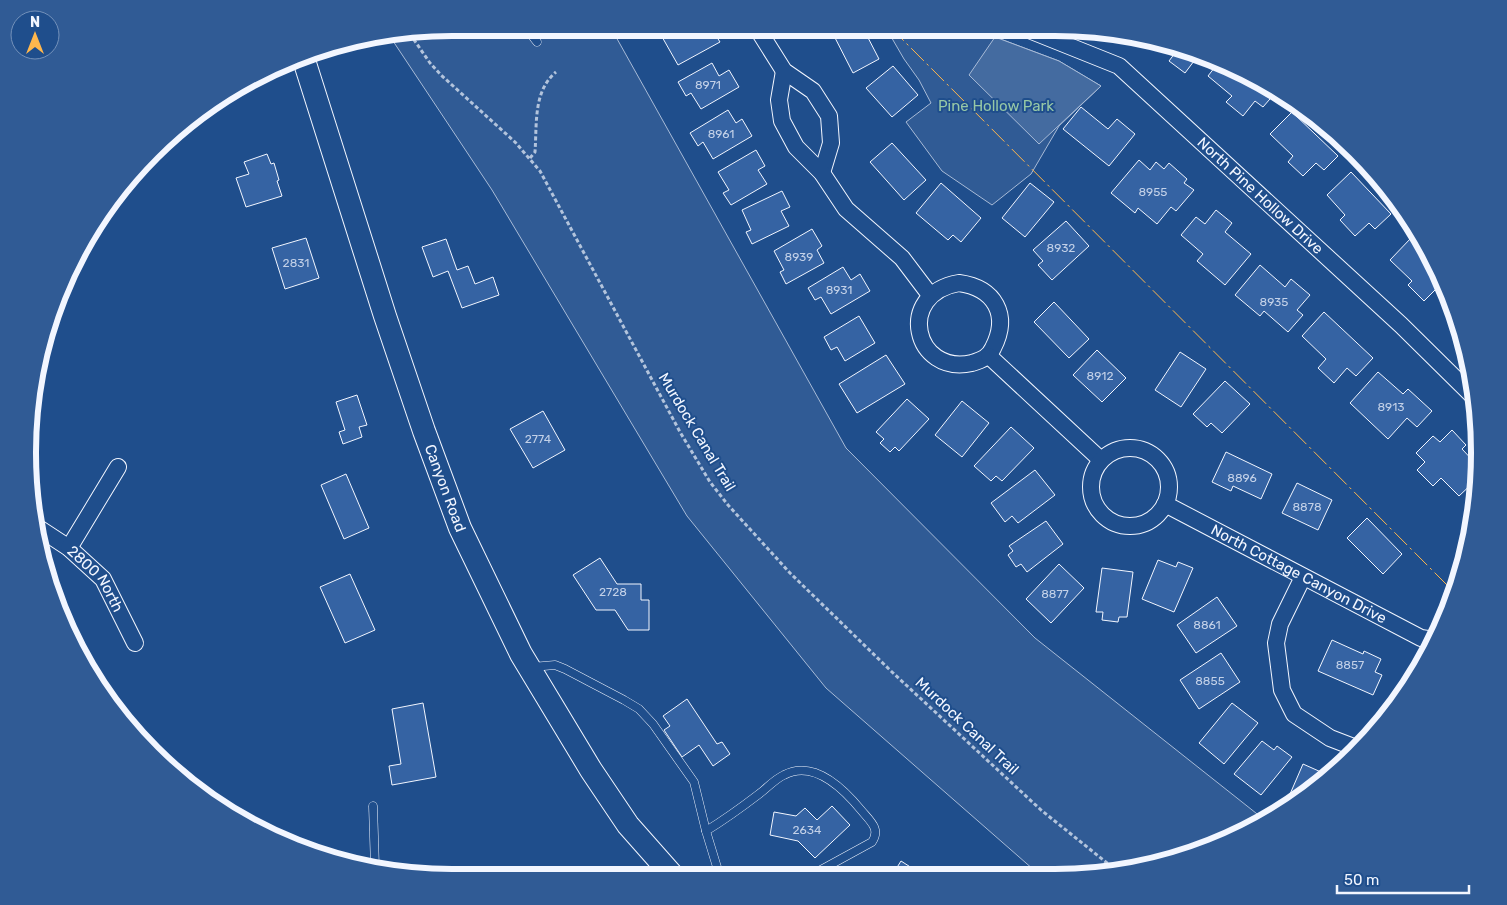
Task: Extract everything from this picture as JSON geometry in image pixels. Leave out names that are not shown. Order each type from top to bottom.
[{"type":"main road","name":"Canyon Road","points":[[305,63],[385,316],[424,431],[460,528],[529,668],[591,770],[628,825],[667,869]]},
{"type":"street","points":[[762,36],[784,70],[813,91],[828,116],[831,143],[822,173]]},
{"type":"street","name":"North Pine Hollow Drive","points":[[1044,36],[1118,66],[1401,325],[1466,389]]},
{"type":"street","points":[[784,70],[780,100],[782,121],[796,147],[822,173],[846,209],[902,258],[930,295]]},
{"type":"street","points":[[959,283],[973,285],[989,294],[997,306],[1001,322],[999,336],[989,356],[976,362],[962,365],[948,363],[934,356],[924,345],[918,321],[922,308],[930,295],[946,285],[959,283]]},
{"type":"street","points":[[989,356],[1101,460]]},
{"type":"street","points":[[1122,448],[1134,448],[1146,451],[1160,463],[1169,480],[1169,492],[1165,504],[1158,515],[1134,526],[1120,525],[1108,519],[1098,510],[1092,498],[1091,485],[1094,472],[1101,460],[1122,448]]},
{"type":"street","points":[[69,548],[118,468]]},
{"type":"street","name":"North Cottage Canyon Drive","points":[[1165,504],[1421,638],[1427,639]]},
{"type":"street","name":"2800 North","points":[[44,531],[69,548],[103,579],[135,642]]},
{"type":"street","points":[[1303,577],[1280,624],[1276,643],[1282,690],[1294,714],[1330,738],[1350,746]]},
{"type":"lane","points":[[532,36],[536,42]]},
{"type":"lane","points":[[529,668],[556,665],[624,700],[647,717],[694,782],[718,869]]},
{"type":"lane","points":[[706,832],[782,776],[800,770],[813,772],[836,784],[852,800],[871,822],[876,836],[872,842],[823,869]]},
{"type":"lane","points":[[373,806],[375,862]]},
{"type":"path","name":"Murdock Canal Trail","points":[[413,38],[441,75],[530,158],[551,189],[680,432],[710,482],[728,505],[790,573],[892,672],[1042,810],[1110,865]]},
{"type":"path","points":[[530,158],[535,152],[539,98],[543,85],[556,72]]},
{"type":"shaded area","points":[[452,36],[615,36],[846,448],[1035,638],[1259,815],[1214,837],[1162,855],[1136,861],[1082,868],[1033,869],[826,688],[687,516],[492,190],[393,41]]},
{"type":"shaded area","name":"Pine Hollow Park","points":[[891,36],[994,36],[1059,61],[1101,86],[1059,126],[1031,174],[992,205],[942,171],[906,122],[931,103],[919,80]]},
{"type":"shaded area","points":[[995,37],[1059,61],[1101,86],[1039,144],[969,75]]},
{"type":"building","points":[[662,36],[716,36],[720,42],[678,65]]},
{"type":"building","points":[[834,36],[867,36],[879,59],[853,73]]},
{"type":"building","points":[[1174,54],[1194,60],[1185,73],[1169,61]]},
{"type":"building","points":[[712,63],[719,76],[729,70],[739,87],[701,109],[691,93],[686,96],[678,82]]},
{"type":"building","points":[[893,66],[918,95],[892,117],[866,88]]},
{"type":"building","points":[[1214,68],[1272,97],[1263,107],[1255,101],[1243,116],[1226,102],[1232,96],[1208,76]]},
{"type":"building","points":[[1081,107],[1108,129],[1117,119],[1135,134],[1109,166],[1063,129]]},
{"type":"building","points":[[728,110],[736,123],[742,119],[752,136],[713,159],[703,142],[698,146],[690,133]]},
{"type":"building","points":[[1292,112],[1338,156],[1324,170],[1316,163],[1303,176],[1288,162],[1293,156],[1270,134]]},
{"type":"building","points":[[892,143],[926,180],[904,200],[870,162]]},
{"type":"building","points":[[756,150],[765,166],[758,170],[767,184],[731,205],[723,193],[729,190],[718,172]]},
{"type":"building","points":[[267,154],[271,164],[274,163],[282,196],[246,207],[236,178],[249,174],[244,162]]},
{"type":"building","points":[[1139,160],[1150,170],[1156,162],[1164,169],[1169,163],[1187,179],[1184,183],[1194,190],[1176,211],[1171,207],[1157,224],[1138,208],[1135,213],[1111,193]]},
{"type":"building","points":[[1351,172],[1391,214],[1375,229],[1369,223],[1355,236],[1340,220],[1345,215],[1327,195]]},
{"type":"building","points":[[941,183],[981,218],[961,242],[953,235],[948,240],[916,213]]},
{"type":"building","points":[[1030,183],[1054,202],[1025,237],[1002,218]]},
{"type":"building","points":[[782,191],[790,207],[781,211],[789,226],[752,244],[746,232],[751,230],[742,210]]},
{"type":"building","points":[[1216,210],[1232,223],[1225,232],[1251,254],[1225,285],[1197,261],[1203,254],[1181,235],[1196,217],[1205,224]]},
{"type":"building","points":[[1066,221],[1089,246],[1052,280],[1038,265],[1043,261],[1033,250]]},
{"type":"building","points":[[812,229],[822,246],[817,250],[824,263],[786,284],[780,272],[784,270],[774,251]]},
{"type":"building","points":[[306,238],[319,278],[285,289],[272,248]]},
{"type":"building","points":[[1411,238],[1437,288],[1424,301],[1408,285],[1412,281],[1390,260]]},
{"type":"building","points":[[446,239],[457,270],[468,266],[475,284],[493,277],[499,295],[462,308],[448,271],[433,277],[422,247]]},
{"type":"building","points":[[1260,265],[1285,287],[1291,279],[1310,295],[1297,310],[1303,315],[1288,332],[1264,311],[1260,316],[1235,295]]},
{"type":"building","points":[[843,267],[851,280],[860,274],[870,291],[831,314],[821,297],[815,300],[808,288]]},
{"type":"building","points":[[1054,302],[1089,339],[1069,358],[1034,322]]},
{"type":"building","points":[[1324,312],[1373,358],[1356,376],[1347,368],[1334,383],[1318,368],[1326,359],[1302,336]]},
{"type":"building","points":[[859,316],[875,343],[845,361],[837,347],[831,350],[824,337]]},
{"type":"building","points":[[1097,350],[1126,378],[1102,402],[1073,375]]},
{"type":"building","points":[[1180,352],[1206,369],[1181,407],[1155,390]]},
{"type":"building","points":[[886,355],[905,384],[857,413],[839,384]]},
{"type":"building","points":[[1378,372],[1403,394],[1408,389],[1432,411],[1417,427],[1407,418],[1388,439],[1350,403]]},
{"type":"building","points":[[1225,381],[1250,404],[1222,433],[1211,423],[1207,427],[1193,414]]},
{"type":"building","points":[[357,395],[367,425],[359,427],[362,437],[343,444],[339,432],[345,430],[336,402]]},
{"type":"building","points":[[907,399],[929,419],[899,451],[895,447],[890,452],[880,443],[884,439],[876,432]]},
{"type":"building","points":[[962,401],[989,423],[962,457],[935,435]]},
{"type":"building","points":[[543,411],[565,450],[533,468],[510,429]]},
{"type":"building","points":[[1011,427],[1034,448],[1002,481],[996,476],[991,481],[974,466]]},
{"type":"building","points":[[1452,430],[1466,445],[1462,449],[1471,458],[1469,486],[1459,496],[1441,478],[1433,486],[1417,470],[1425,462],[1416,453],[1433,436],[1440,442]]},
{"type":"building","points":[[1226,452],[1272,474],[1261,499],[1233,486],[1231,491],[1212,482]]},
{"type":"building","points":[[1035,470],[1055,495],[1018,523],[1012,516],[1005,522],[991,503]]},
{"type":"building","points":[[346,474],[369,528],[344,539],[321,485]]},
{"type":"building","points":[[1297,483],[1332,500],[1318,530],[1282,513]]},
{"type":"building","points":[[1367,518],[1402,554],[1383,574],[1347,538]]},
{"type":"building","points":[[1046,521],[1063,544],[1027,572],[1021,564],[1016,567],[1008,555],[1013,551],[1009,546]]},
{"type":"building","points":[[600,558],[617,584],[641,584],[641,600],[649,600],[649,630],[628,630],[615,610],[596,610],[573,575]]},
{"type":"building","points":[[1158,560],[1176,567],[1178,562],[1193,568],[1174,612],[1142,599]]},
{"type":"building","points":[[1059,564],[1084,588],[1051,623],[1026,599]]},
{"type":"building","points":[[1102,568],[1133,572],[1127,617],[1119,617],[1118,622],[1102,620],[1103,612],[1096,612]]},
{"type":"building","points":[[350,574],[375,630],[345,643],[320,587]]},
{"type":"building","points":[[1217,597],[1237,626],[1196,653],[1177,625]]},
{"type":"building","points":[[1332,640],[1363,654],[1364,651],[1381,659],[1375,672],[1382,675],[1373,695],[1318,671]]},
{"type":"building","points":[[1221,653],[1240,682],[1199,709],[1180,680]]},
{"type":"building","points":[[687,699],[717,744],[722,742],[730,754],[713,766],[699,745],[682,757],[664,730],[670,726],[663,716]]},
{"type":"building","points":[[423,703],[436,777],[392,785],[389,766],[401,764],[392,709]]},
{"type":"building","points":[[1232,703],[1258,723],[1224,764],[1199,743]]},
{"type":"building","points":[[1262,741],[1274,750],[1277,746],[1292,757],[1261,795],[1234,774]]},
{"type":"building","points":[[1303,764],[1321,772],[1308,783],[1289,797]]},
{"type":"building","points":[[832,806],[850,825],[815,858],[798,841],[770,835],[774,812],[796,816],[805,808],[817,820]]},
{"type":"building","points":[[901,861],[914,869],[896,869]]},
{"type":"power","points":[[899,36],[1449,587]]}]
